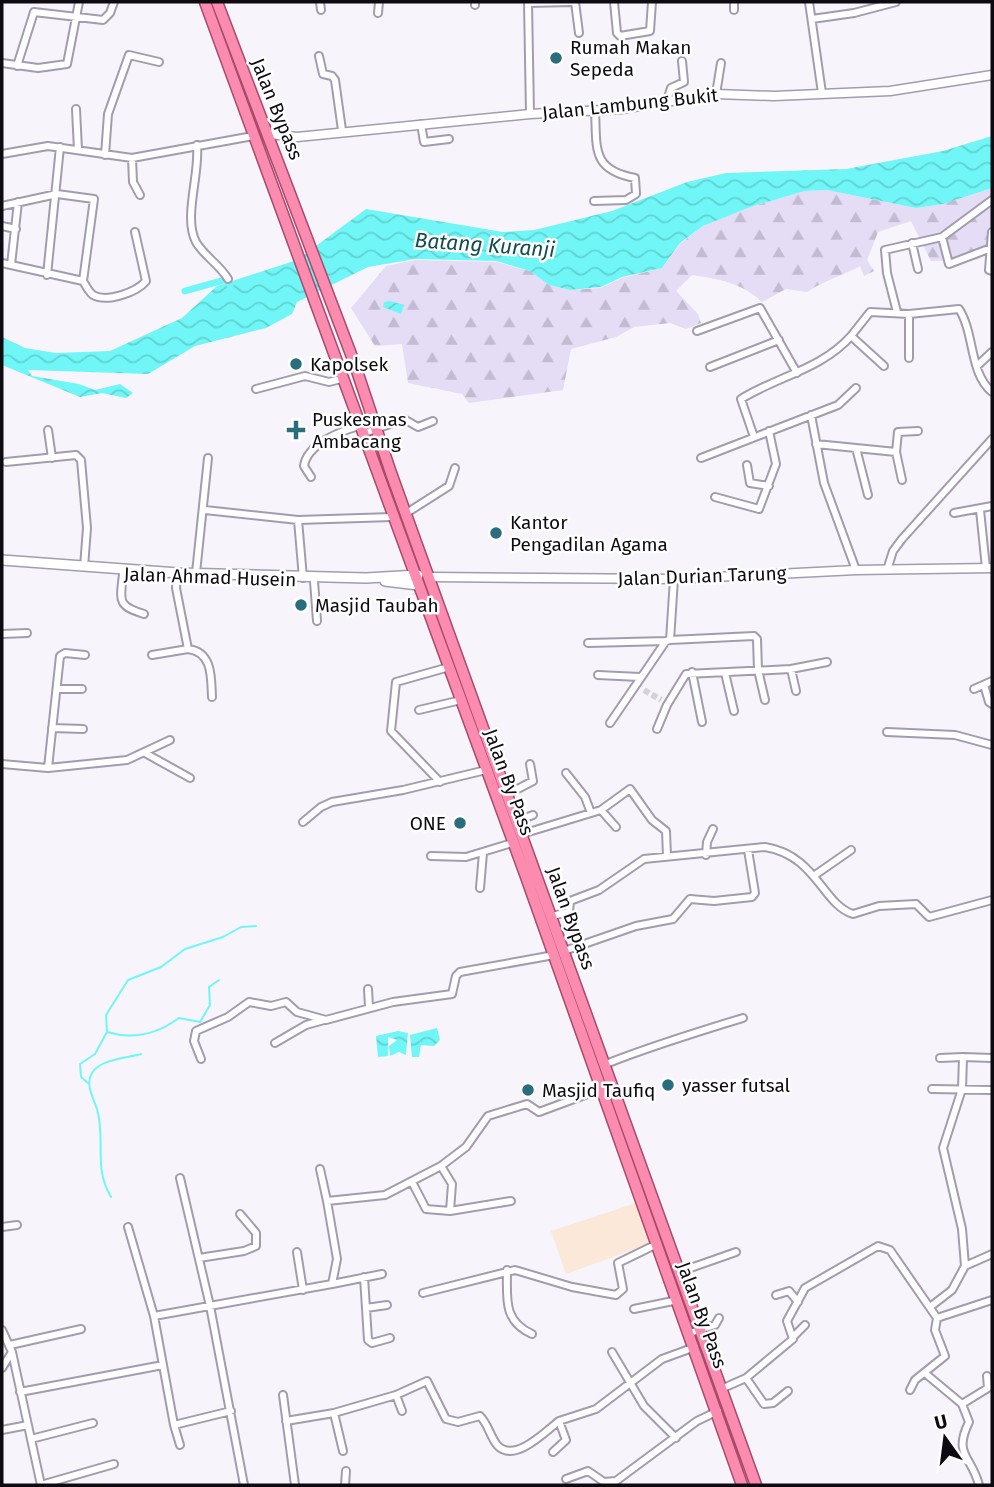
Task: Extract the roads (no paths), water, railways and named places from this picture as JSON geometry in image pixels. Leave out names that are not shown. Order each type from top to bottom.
[{"type":"highway","name":"Jalan By Pass","points":[[205,2],[512,843],[559,953],[562,981],[678,1300],[695,1331],[695,1347],[742,1485]]},
{"type":"highway","name":"Jalan Bypass","points":[[217,2],[354,362],[405,514],[431,577],[552,916],[559,953],[574,976],[679,1272],[695,1331],[721,1389],[756,1485]]},
{"type":"highway","points":[[487,773],[499,771]]},
{"type":"highway","points":[[562,981],[574,976]]},
{"type":"main road","name":"Jalan Ahmad Husein","points":[[2,563],[307,579],[412,574]]},
{"type":"main road","name":"Jalan Ahmad Husein","points":[[2,563],[177,578],[395,581],[418,585]]},
{"type":"main road","name":"Jalan Durian Tarung","points":[[412,574],[431,577]]},
{"type":"street","points":[[2,63],[38,68],[67,64],[79,2]]},
{"type":"street","points":[[17,66],[34,12],[103,20],[110,13],[114,2]]},
{"type":"street","points":[[320,2],[321,10]]},
{"type":"street","points":[[378,13],[379,2]]},
{"type":"street","points":[[530,114],[528,3],[573,2],[579,33]]},
{"type":"street","points":[[614,2],[617,33],[620,36],[650,31],[652,2]]},
{"type":"street","points":[[734,2],[734,10]]},
{"type":"street","points":[[808,2],[813,19],[822,93]]},
{"type":"street","points":[[813,19],[875,4],[896,2]]},
{"type":"street","points":[[105,155],[108,114],[128,55],[159,62]]},
{"type":"street","points":[[319,55],[323,74],[332,76],[335,80],[342,130]]},
{"type":"street","points":[[667,101],[671,88],[684,82],[682,61]]},
{"type":"street","points":[[716,94],[721,62]]},
{"type":"street","name":"Jalan Lambung Bukit","points":[[269,134],[285,137],[530,114],[595,111],[716,94],[822,93],[917,88],[992,75]]},
{"type":"street","points":[[76,109],[78,150]]},
{"type":"street","points":[[594,201],[626,200],[636,194],[635,178],[608,169],[597,157],[595,111]]},
{"type":"street","points":[[421,124],[424,142],[449,139]]},
{"type":"street","points":[[2,154],[39,147],[60,147],[132,158],[253,136]]},
{"type":"street","points":[[197,145],[198,173],[191,211],[194,236],[228,279]]},
{"type":"street","points":[[47,275],[60,147]]},
{"type":"street","points":[[132,158],[133,182],[140,195]]},
{"type":"street","points":[[2,206],[57,194],[92,198],[95,201],[83,281]]},
{"type":"street","points":[[897,312],[884,253],[888,247],[942,237],[992,200]]},
{"type":"street","points":[[11,265],[18,202]]},
{"type":"street","points":[[2,226],[16,229]]},
{"type":"street","points":[[2,263],[83,281],[93,294],[98,296],[119,295],[142,286],[146,276],[138,254],[135,232]]},
{"type":"street","points":[[992,232],[989,270],[992,271]]},
{"type":"street","points":[[942,237],[949,264],[991,248]]},
{"type":"street","points":[[912,243],[918,269]]},
{"type":"street","points":[[697,331],[758,307],[797,373]]},
{"type":"street","points":[[754,437],[741,399],[830,355],[852,336],[868,313],[909,314],[959,309],[981,379],[992,392]]},
{"type":"street","points":[[909,314],[909,358]]},
{"type":"street","points":[[852,336],[884,366]]},
{"type":"street","points":[[710,367],[779,340]]},
{"type":"street","points":[[977,366],[992,352]]},
{"type":"street","points":[[256,389],[305,376],[329,382],[340,374]]},
{"type":"street","points":[[701,458],[838,405],[856,388]]},
{"type":"street","points":[[811,415],[830,502],[856,570]]},
{"type":"street","points":[[310,477],[303,466],[308,454],[338,434],[375,429],[398,420],[407,420],[416,427],[433,421]]},
{"type":"street","points":[[48,430],[52,458]]},
{"type":"street","points":[[715,497],[757,510],[776,464],[769,431]]},
{"type":"street","points":[[902,480],[896,452],[898,432],[918,431]]},
{"type":"street","points":[[887,570],[892,551],[992,439]]},
{"type":"street","points":[[816,444],[896,452]]},
{"type":"street","points":[[856,448],[868,495]]},
{"type":"street","points":[[6,462],[76,455],[81,460],[87,528],[84,567]]},
{"type":"street","points":[[197,573],[208,458]]},
{"type":"street","points":[[747,465],[750,483],[769,486]]},
{"type":"street","points":[[405,514],[449,486],[455,468]]},
{"type":"street","points":[[954,513],[992,506]]},
{"type":"street","points":[[205,510],[298,520],[392,517]]},
{"type":"street","points":[[980,510],[989,568]]},
{"type":"street","points":[[298,520],[317,621]]},
{"type":"street","name":"Jalan Durian Tarung","points":[[431,577],[674,579],[856,570],[989,568]]},
{"type":"street","points":[[123,575],[122,603],[127,609],[144,614]]},
{"type":"street","points":[[177,578],[176,588],[188,649]]},
{"type":"street","points":[[610,723],[668,641],[674,579]]},
{"type":"street","points":[[2,634],[27,633]]},
{"type":"street","points":[[588,643],[754,636],[757,639],[758,670],[765,700]]},
{"type":"street","points":[[152,655],[188,649],[201,654],[208,663],[212,697]]},
{"type":"street","points":[[48,768],[61,655],[85,655]]},
{"type":"street","points":[[657,729],[664,702],[685,676],[692,672],[791,669],[827,662]]},
{"type":"street","points":[[440,782],[391,731],[391,718],[395,683],[449,667]]},
{"type":"street","points":[[791,669],[796,691]]},
{"type":"street","points":[[692,672],[702,722]]},
{"type":"street","points":[[725,673],[734,711]]},
{"type":"street","points":[[598,675],[638,680]]},
{"type":"street","points":[[638,680],[644,690]]},
{"type":"street","points":[[974,689],[992,681]]},
{"type":"street","points":[[984,685],[988,702],[992,704]]},
{"type":"street","points":[[57,689],[82,690]]},
{"type":"street","points":[[419,710],[461,700]]},
{"type":"street","points":[[52,728],[83,729]]},
{"type":"street","points":[[887,732],[957,735],[992,745]]},
{"type":"street","points":[[2,765],[48,768],[120,762],[170,740]]},
{"type":"street","points":[[145,753],[190,778]]},
{"type":"street","points":[[508,794],[533,781],[530,764]]},
{"type":"street","points":[[303,822],[321,807],[332,802],[487,773]]},
{"type":"street","points":[[566,773],[585,797],[591,813]]},
{"type":"street","points":[[522,834],[601,810],[625,789],[632,790],[652,820],[666,831],[667,856]]},
{"type":"street","points":[[601,810],[616,827]]},
{"type":"street","points":[[517,821],[533,815]]},
{"type":"street","points":[[706,855],[707,842],[713,829]]},
{"type":"street","points":[[431,856],[460,858],[512,843]]},
{"type":"street","points":[[552,916],[569,912],[570,901],[599,890],[640,861],[667,856],[706,855],[765,848],[783,851],[815,875],[843,909],[853,915],[878,906],[916,904],[923,907],[928,917],[992,900]]},
{"type":"street","points":[[275,1044],[306,1025],[369,1007],[452,994],[456,975],[460,972],[559,953],[636,926],[673,919],[690,899],[714,901],[752,897],[755,893],[748,850]]},
{"type":"street","points":[[815,875],[851,850]]},
{"type":"street","points":[[481,888],[483,853]]},
{"type":"street","points":[[368,989],[369,1007]]},
{"type":"street","points":[[201,1059],[194,1041],[196,1031],[228,1017],[249,1002],[271,1006],[286,1002],[297,1012],[326,1020]]},
{"type":"street","points":[[606,1064],[665,1040],[697,1035],[743,1018]]},
{"type":"street","points":[[930,1307],[952,1290],[965,1266],[962,1229],[943,1148],[962,1089],[963,1057]]},
{"type":"street","points":[[940,1058],[992,1058]]},
{"type":"street","points":[[932,1088],[992,1090]]},
{"type":"street","points":[[327,1201],[386,1195],[441,1166],[466,1147],[488,1116],[527,1104],[539,1112],[601,1089]]},
{"type":"street","points":[[441,1166],[452,1184],[450,1211]]},
{"type":"street","points":[[320,1169],[337,1259],[332,1284]]},
{"type":"street","points":[[180,1178],[210,1306],[244,1485]]},
{"type":"street","points":[[412,1181],[422,1207],[450,1211],[511,1201]]},
{"type":"street","points":[[199,1258],[244,1251],[256,1246],[256,1233],[240,1214]]},
{"type":"street","points":[[2,1227],[18,1225]]},
{"type":"street","points":[[128,1227],[154,1317],[180,1445]]},
{"type":"street","points":[[423,1293],[507,1270],[526,1271],[572,1287],[616,1296],[623,1289],[618,1263],[657,1244]]},
{"type":"street","points":[[793,1337],[786,1323],[806,1288],[878,1246],[890,1250],[937,1318],[935,1330],[945,1356],[926,1374],[915,1380],[910,1390]]},
{"type":"street","points":[[297,1252],[303,1290]]},
{"type":"street","points":[[679,1272],[736,1252]]},
{"type":"street","points":[[965,1266],[992,1254]]},
{"type":"street","points":[[507,1270],[509,1313],[518,1328],[532,1334]]},
{"type":"street","points":[[154,1317],[383,1274]]},
{"type":"street","points":[[364,1277],[369,1340],[372,1343],[390,1338]]},
{"type":"street","points":[[776,1295],[789,1291],[798,1302]]},
{"type":"street","points":[[634,1309],[678,1300]]},
{"type":"street","points":[[937,1318],[992,1300]]},
{"type":"street","points":[[366,1308],[387,1305]]},
{"type":"street","points":[[695,1331],[715,1325],[719,1318]]},
{"type":"street","points":[[721,1389],[746,1378],[806,1325]]},
{"type":"street","points":[[2,1368],[11,1349],[81,1329]]},
{"type":"street","points":[[2,1331],[11,1349],[41,1485],[114,1464]]},
{"type":"street","points":[[286,1421],[334,1413],[396,1395],[427,1381],[446,1419],[458,1422],[480,1416],[498,1447],[506,1451],[517,1451],[559,1422],[596,1409],[662,1359],[695,1347]]},
{"type":"street","points":[[612,1352],[644,1406],[676,1438]]},
{"type":"street","points":[[20,1392],[163,1366]]},
{"type":"street","points":[[926,1374],[962,1404],[969,1422],[961,1450],[979,1485]]},
{"type":"street","points":[[962,1404],[988,1388],[987,1376]]},
{"type":"street","points":[[746,1378],[764,1404],[773,1403],[788,1391]]},
{"type":"street","points":[[283,1395],[295,1485]]},
{"type":"street","points":[[396,1395],[401,1411]]},
{"type":"street","points":[[174,1425],[231,1410]]},
{"type":"street","points":[[566,1479],[588,1471],[604,1482],[616,1481],[697,1421],[718,1411]]},
{"type":"street","points":[[334,1413],[343,1451]]},
{"type":"street","points":[[553,1452],[566,1440],[559,1422]]},
{"type":"street","points":[[31,1439],[93,1423]]},
{"type":"street","points":[[2,1430],[28,1425]]},
{"type":"street","points":[[345,1485],[346,1471]]},
{"type":"water","name":"Batang Kuranji","points":[[992,136],[992,188],[943,204],[916,208],[827,190],[805,191],[753,206],[703,226],[680,243],[662,268],[622,277],[601,287],[570,290],[549,285],[530,271],[496,261],[415,259],[368,267],[297,302],[292,314],[266,328],[195,346],[148,374],[28,370],[32,376],[79,384],[95,390],[120,384],[133,393],[126,398],[102,393],[80,397],[2,365],[2,337],[25,348],[56,353],[110,351],[182,318],[217,286],[297,260],[366,209],[503,232],[534,230],[612,211],[687,182],[726,173],[846,169],[943,151]]},
{"type":"water","points":[[384,302],[404,305],[401,314],[383,307]]},
{"type":"water","points":[[437,1028],[440,1040],[434,1046],[421,1045],[419,1057],[412,1057],[410,1035]]},
{"type":"water","points":[[398,1031],[408,1033],[406,1055],[399,1052],[390,1056],[389,1046],[397,1040],[388,1037],[388,1056],[378,1057],[376,1036]]},
{"type":"waterway","points":[[185,291],[228,279],[230,285]]},
{"type":"waterway","points":[[88,1083],[81,1077],[80,1064],[95,1054],[107,1032],[106,1015],[128,980],[161,967],[185,949],[223,937],[241,927],[256,926]]},
{"type":"waterway","points":[[107,1032],[144,1034],[179,1018],[200,1022],[210,1005],[209,987],[219,980]]},
{"type":"waterway","points":[[111,1197],[102,1175],[99,1120],[90,1091],[90,1077],[101,1065],[141,1054]]},
{"type":"tunnel","points":[[644,690],[661,700]]},
{"type":"place","name":"Rumah Makan Sepeda","points":[[556,58]]},
{"type":"place","name":"Kapolsek","points":[[296,364]]},
{"type":"place","name":"Puskesmas Ambacang","points":[[296,430]]},
{"type":"place","name":"Kantor Pengadilan Agama","points":[[496,533]]},
{"type":"place","name":"Masjid Taubah","points":[[301,605]]},
{"type":"place","name":"ONE","points":[[460,823]]},
{"type":"place","name":"yasser futsal","points":[[668,1085]]},
{"type":"place","name":"Masjid Taufiq","points":[[528,1090]]}]
